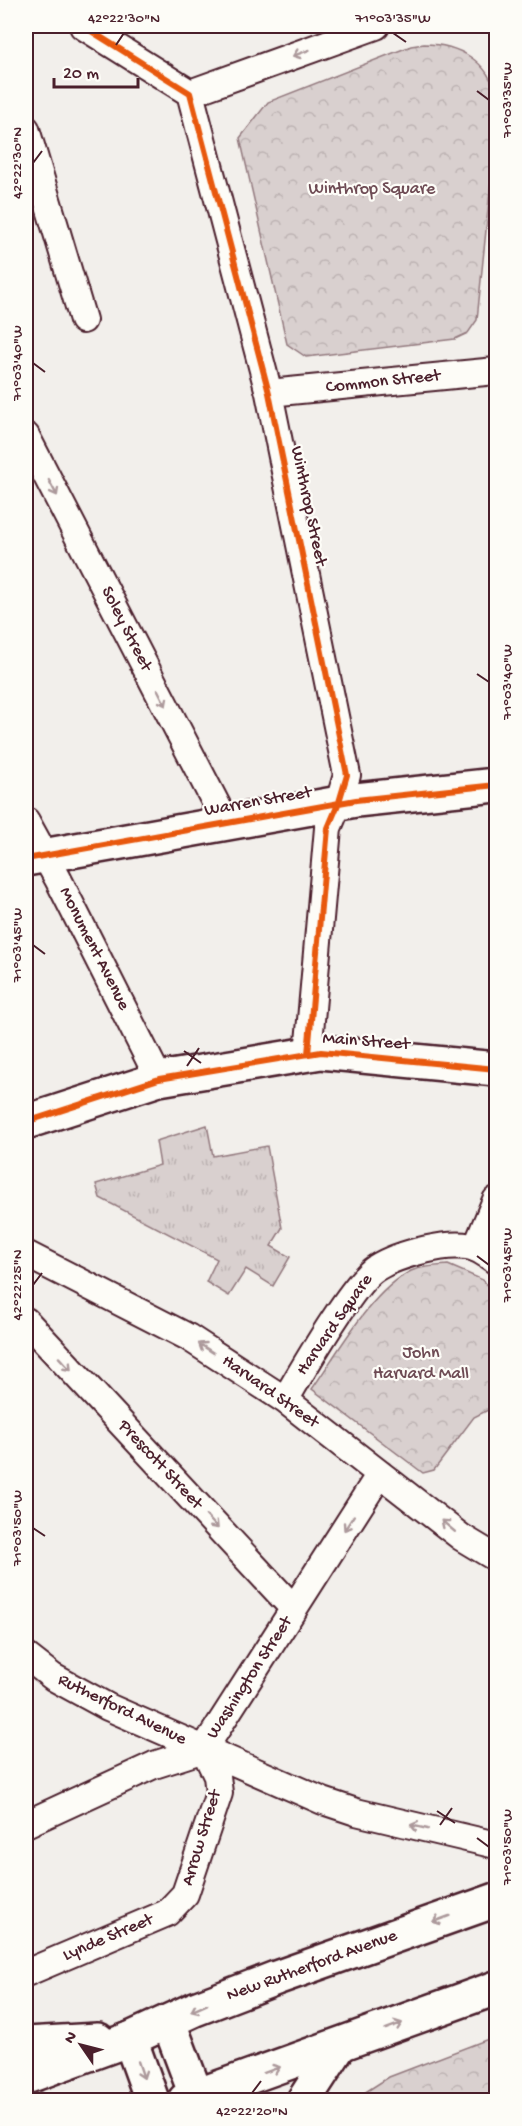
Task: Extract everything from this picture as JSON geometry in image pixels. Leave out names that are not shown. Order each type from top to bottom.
[{"type":"main road","name":"Warren Street","points":[[35,858],[339,802],[496,784]]},
{"type":"main road","name":"Main Street","points":[[26,1122],[159,1079],[332,1051],[496,1069]]},
{"type":"main road","name":"New Rutherford Avenue","points":[[26,2077],[130,2039],[169,2023],[195,2009],[266,1982],[496,1900]]},
{"type":"main road","points":[[169,2023],[194,2099],[496,1988]]},
{"type":"main road","name":"New Rutherford Avenue","points":[[26,2044],[130,2039]]},
{"type":"main road","points":[[130,2039],[152,2100]]},
{"type":"main road","points":[[304,2100],[339,2046]]},
{"type":"street","points":[[83,26],[190,93],[376,26]]},
{"type":"street","name":"Winthrop Street","points":[[190,93],[269,393],[347,775],[328,828],[308,1054]]},
{"type":"street","points":[[26,129],[83,320]]},
{"type":"street","name":"Common Street","points":[[269,393],[496,371]]},
{"type":"street","name":"Soley Street","points":[[26,436],[226,823]]},
{"type":"street","name":"Monument Avenue","points":[[26,821],[35,858],[159,1079]]},
{"type":"street","points":[[486,1255],[496,1200]]},
{"type":"street","name":"Harvard Square","points":[[285,1400],[349,1299],[374,1268],[412,1253],[438,1247],[486,1255]]},
{"type":"street","name":"Harvard Street","points":[[26,1254],[188,1337],[285,1400],[461,1537],[496,1558]]},
{"type":"street","name":"Prescott Street","points":[[26,1321],[294,1609]]},
{"type":"street","name":"Washington Street","points":[[26,1824],[154,1765],[204,1749],[380,1474]]},
{"type":"street","name":"Rutherford Avenue","points":[[26,1656],[53,1677],[82,1694],[338,1807],[496,1845]]},
{"type":"street","name":"Arrow Street","points":[[185,1894],[219,1793],[217,1776],[204,1749]]},
{"type":"street","name":"Lynde Street","points":[[26,1973],[167,1913],[185,1894]]},
{"type":"green space","name":"Winthrop Square","points":[[424,44],[449,47],[480,64],[493,84],[496,97],[496,126],[477,320],[468,333],[455,339],[306,357],[287,344],[240,138],[268,102],[411,46]]},
{"type":"green space","points":[[207,1125],[213,1156],[267,1146],[282,1228],[271,1246],[290,1257],[273,1286],[246,1269],[229,1296],[206,1282],[217,1259],[100,1198],[96,1184],[160,1165],[156,1141]]},
{"type":"green space","name":"John Harvard Mall","points":[[448,1265],[483,1280],[496,1295],[496,1406],[474,1417],[434,1470],[423,1473],[312,1389],[369,1307],[396,1280],[411,1271],[424,1267]]},
{"type":"green space","points":[[496,2036],[496,2100],[353,2100],[389,2077]]},
{"type":"cycle path","points":[[83,26],[190,93],[269,393],[347,775],[328,828],[308,1054]]},
{"type":"cycle path","points":[[26,859],[356,800],[496,785]]},
{"type":"cycle path","points":[[26,1122],[159,1079],[321,1052],[496,1069]]}]
